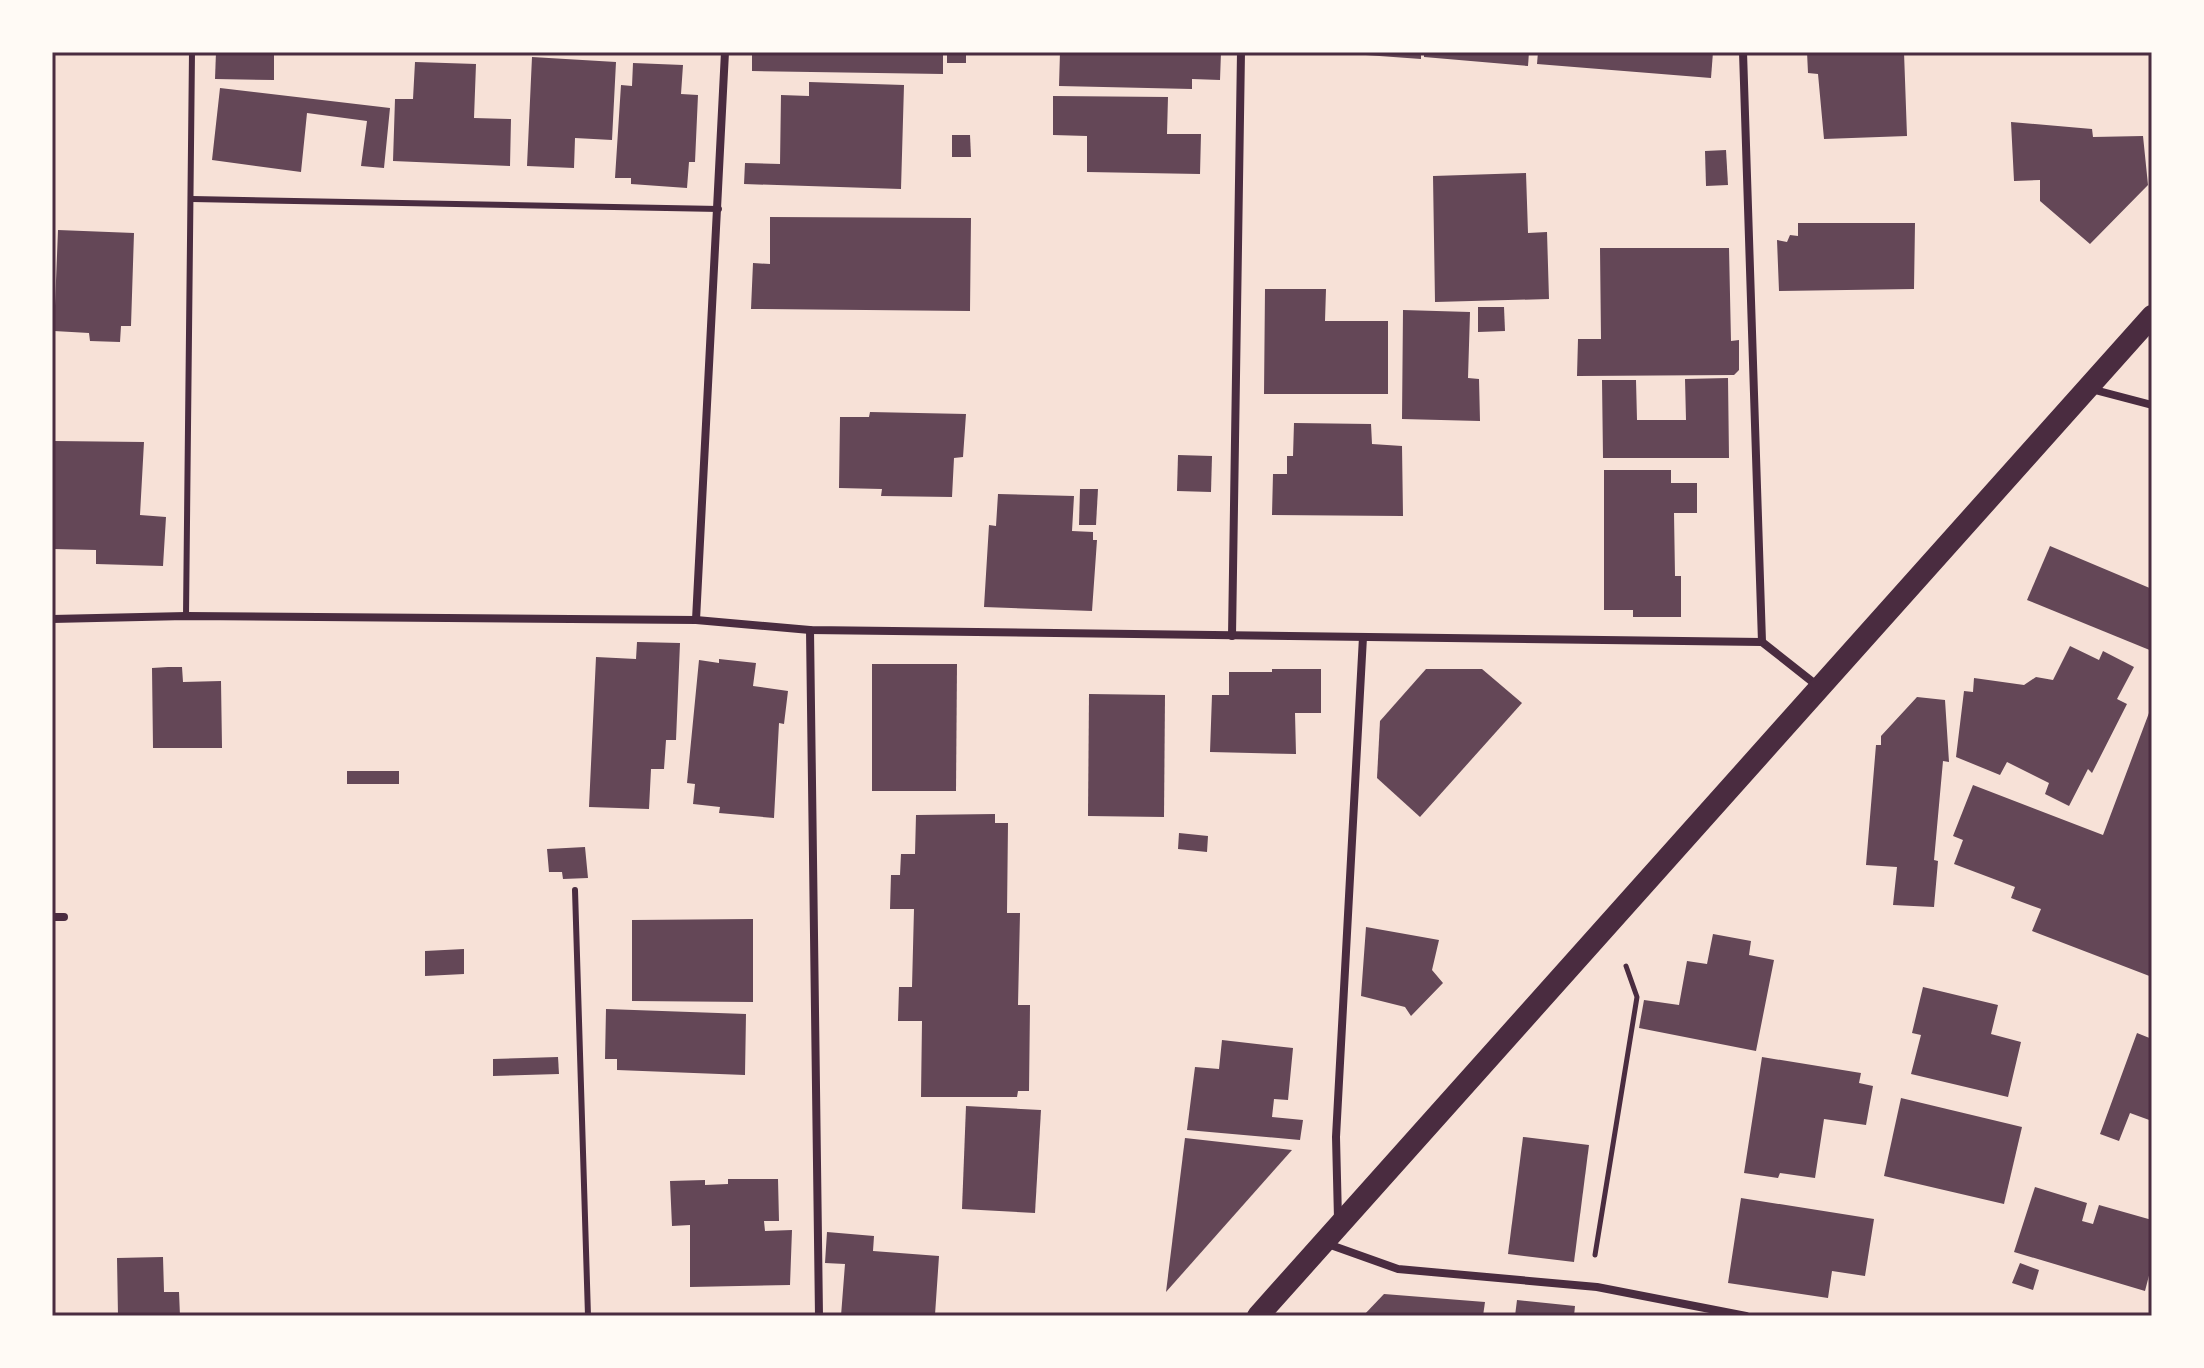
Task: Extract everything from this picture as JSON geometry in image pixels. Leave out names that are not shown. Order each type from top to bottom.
[{"type":"highway","points":[[1266,1313],[1331,1235],[2152,316]]},
{"type":"street","points":[[696,620],[725,52]]},
{"type":"street","points":[[1232,636],[1241,52]]},
{"type":"street","points":[[1743,52],[1762,642]]},
{"type":"street","points":[[2089,388],[2152,405]]},
{"type":"street","points":[[52,619],[186,616],[696,620],[810,630],[1762,642],[1820,688]]},
{"type":"street","points":[[810,630],[819,1316]]},
{"type":"street","points":[[1363,637],[1331,1235],[1398,1269],[1597,1287],[1746,1316]]},
{"type":"street","points":[[52,917],[64,917]]},
{"type":"lane","points":[[186,616],[192,52]]},
{"type":"lane","points":[[192,199],[719,209]]},
{"type":"lane","points":[[575,890],[588,1316]]},
{"type":"path","points":[[1597,1287],[1593,1266],[1637,997],[1609,923]]},
{"type":"building","points":[[216,52],[274,52],[274,80],[215,79]]},
{"type":"building","points":[[752,52],[943,52],[943,74],[752,71]]},
{"type":"building","points":[[947,52],[966,52],[966,63],[947,63]]},
{"type":"building","points":[[1060,52],[1221,52],[1220,80],[1192,79],[1192,89],[1059,86]]},
{"type":"building","points":[[1324,52],[1421,52],[1421,59]]},
{"type":"building","points":[[1424,52],[1529,52],[1528,66],[1424,57]]},
{"type":"building","points":[[1538,52],[1713,52],[1711,78],[1537,64]]},
{"type":"building","points":[[1807,52],[1904,52],[1907,136],[1824,139],[1818,74],[1808,73]]},
{"type":"building","points":[[532,57],[616,62],[612,140],[575,138],[574,168],[527,166]]},
{"type":"building","points":[[415,62],[476,64],[474,118],[511,119],[510,166],[393,161],[395,99],[413,99]]},
{"type":"building","points":[[633,63],[683,65],[681,94],[698,95],[695,162],[689,162],[687,188],[631,184],[631,178],[615,178],[621,85],[632,86]]},
{"type":"building","points":[[809,82],[904,85],[901,189],[744,184],[745,163],[780,164],[781,95],[809,96]]},
{"type":"building","points":[[220,88],[390,108],[384,168],[361,166],[367,121],[307,113],[301,172],[212,160]]},
{"type":"building","points":[[1053,96],[1168,97],[1167,134],[1201,134],[1200,174],[1087,172],[1087,136],[1053,135]]},
{"type":"building","points":[[2011,122],[2092,129],[2093,137],[2143,136],[2148,185],[2090,244],[2040,201],[2040,180],[2014,181]]},
{"type":"building","points":[[952,135],[970,135],[971,157],[952,157]]},
{"type":"building","points":[[1726,150],[1728,185],[1706,186],[1705,151]]},
{"type":"building","points":[[1526,173],[1528,233],[1547,232],[1549,299],[1435,302],[1433,176]]},
{"type":"building","points":[[770,217],[971,218],[970,311],[751,309],[753,263],[770,264]]},
{"type":"building","points":[[1798,223],[1915,223],[1914,289],[1779,291],[1777,240],[1787,242],[1790,235],[1798,236]]},
{"type":"building","points":[[58,230],[134,233],[131,326],[121,326],[120,342],[90,341],[89,333],[54,331]]},
{"type":"building","points":[[1600,248],[1729,248],[1731,341],[1739,340],[1739,370],[1734,375],[1577,376],[1578,339],[1601,339]]},
{"type":"building","points":[[1265,289],[1326,289],[1325,321],[1388,321],[1388,394],[1264,394]]},
{"type":"building","points":[[1478,307],[1504,307],[1505,331],[1478,332]]},
{"type":"building","points":[[1403,310],[1470,312],[1468,378],[1479,379],[1480,421],[1402,419]]},
{"type":"building","points":[[1728,378],[1729,458],[1603,458],[1602,380],[1636,380],[1637,420],[1686,420],[1685,379]]},
{"type":"building","points":[[870,412],[966,414],[963,457],[954,458],[952,497],[881,496],[882,489],[839,488],[840,417],[869,417]]},
{"type":"building","points":[[1294,423],[1371,424],[1372,444],[1402,446],[1403,516],[1272,515],[1273,474],[1287,474],[1287,456],[1293,456]]},
{"type":"building","points":[[54,441],[144,442],[140,515],[166,517],[163,566],[96,564],[96,550],[53,549]]},
{"type":"building","points":[[1178,455],[1212,456],[1211,492],[1177,491]]},
{"type":"building","points":[[1604,470],[1671,470],[1671,483],[1697,483],[1697,513],[1674,513],[1675,576],[1681,576],[1681,617],[1633,617],[1633,610],[1604,610]]},
{"type":"building","points":[[1080,489],[1098,489],[1096,525],[1079,525]]},
{"type":"building","points":[[998,494],[1074,496],[1072,531],[1093,532],[1093,540],[1097,540],[1092,611],[984,607],[989,525],[996,526]]},
{"type":"building","points":[[2050,546],[2152,589],[2152,651],[2027,600]]},
{"type":"building","points":[[637,642],[680,643],[676,740],[666,740],[664,769],[651,769],[649,809],[589,807],[596,657],[636,659]]},
{"type":"building","points":[[2070,646],[2099,660],[2103,651],[2134,667],[2117,699],[2127,704],[2092,773],[2088,769],[2069,806],[2045,794],[2049,783],[2007,762],[2000,775],[1956,757],[1964,691],[1973,692],[1974,678],[2024,685],[2036,677],[2053,680]]},
{"type":"building","points":[[719,659],[756,663],[753,686],[788,691],[784,724],[779,723],[774,818],[719,813],[720,807],[693,804],[695,784],[687,783],[699,660],[719,663]]},
{"type":"building","points":[[872,664],[957,664],[956,791],[872,791]]},
{"type":"building","points":[[182,667],[183,682],[221,681],[222,748],[153,748],[152,668]]},
{"type":"building","points":[[1272,669],[1321,669],[1321,713],[1295,713],[1296,754],[1210,752],[1212,695],[1229,695],[1229,672],[1272,672]]},
{"type":"building","points":[[1426,669],[1482,669],[1522,703],[1420,817],[1377,778],[1380,721]]},
{"type":"building","points":[[1089,694],[1165,695],[1164,817],[1088,816]]},
{"type":"building","points":[[1917,697],[1945,700],[1949,762],[1943,761],[1934,860],[1938,861],[1934,907],[1893,905],[1897,867],[1866,865],[1876,745],[1881,745],[1881,736]]},
{"type":"building","points":[[2152,705],[2152,977],[2032,931],[2041,909],[2011,898],[2015,887],[1954,864],[1963,840],[1953,836],[1973,785],[2103,835]]},
{"type":"building","points":[[347,771],[399,771],[399,784],[347,784]]},
{"type":"building","points":[[995,814],[995,823],[1008,823],[1007,913],[1020,913],[1018,1005],[1030,1005],[1029,1091],[1018,1091],[1017,1097],[921,1097],[922,1021],[898,1021],[899,987],[912,987],[914,909],[890,909],[891,875],[900,875],[901,854],[915,854],[916,815]]},
{"type":"building","points":[[1179,833],[1208,836],[1207,852],[1178,849]]},
{"type":"building","points":[[585,847],[588,878],[563,879],[562,872],[549,872],[547,849]]},
{"type":"building","points":[[753,919],[753,1002],[632,1001],[632,920]]},
{"type":"building","points":[[1366,927],[1439,940],[1432,970],[1443,983],[1411,1016],[1405,1007],[1361,996]]},
{"type":"building","points":[[1713,934],[1751,941],[1749,955],[1774,960],[1756,1051],[1639,1028],[1644,1000],[1679,1005],[1687,961],[1707,964]]},
{"type":"building","points":[[464,949],[464,974],[425,976],[425,951]]},
{"type":"building","points":[[1923,987],[1998,1005],[1991,1034],[2021,1042],[2008,1097],[1911,1074],[1921,1035],[1912,1033]]},
{"type":"building","points":[[606,1009],[746,1014],[745,1075],[617,1070],[617,1059],[605,1059]]},
{"type":"building","points":[[2137,1033],[2152,1039],[2152,1121],[2130,1113],[2119,1141],[2100,1134]]},
{"type":"building","points":[[1222,1040],[1293,1048],[1288,1100],[1274,1099],[1272,1117],[1303,1120],[1300,1140],[1187,1130],[1195,1067],[1219,1069]]},
{"type":"building","points":[[558,1057],[559,1074],[493,1076],[493,1059]]},
{"type":"building","points":[[1762,1057],[1861,1073],[1859,1083],[1873,1086],[1866,1125],[1824,1119],[1815,1178],[1780,1173],[1778,1178],[1744,1173]]},
{"type":"building","points":[[1901,1098],[2022,1127],[2004,1204],[1884,1176]]},
{"type":"building","points":[[966,1106],[1041,1110],[1035,1213],[962,1209]]},
{"type":"building","points":[[1523,1137],[1589,1145],[1574,1262],[1508,1254]]},
{"type":"building","points":[[1185,1138],[1292,1150],[1166,1292]]},
{"type":"building","points":[[728,1179],[778,1179],[779,1221],[764,1221],[765,1231],[792,1230],[790,1285],[690,1287],[690,1225],[672,1226],[670,1181],[705,1180],[705,1185],[728,1184]]},
{"type":"building","points":[[2035,1187],[2087,1203],[2082,1221],[2093,1224],[2099,1205],[2152,1220],[2149,1246],[2152,1264],[2145,1291],[2014,1252]]},
{"type":"building","points":[[1741,1198],[1874,1219],[1865,1276],[1832,1271],[1828,1298],[1728,1283]]},
{"type":"building","points":[[827,1232],[874,1236],[873,1251],[939,1256],[935,1315],[841,1316],[845,1264],[825,1263]]},
{"type":"building","points":[[163,1257],[164,1292],[179,1292],[180,1316],[118,1316],[117,1258]]},
{"type":"building","points":[[2020,1263],[2039,1270],[2033,1290],[2012,1283]]},
{"type":"building","points":[[1384,1294],[1485,1302],[1483,1316],[1363,1316]]},
{"type":"building","points":[[1517,1300],[1575,1306],[1574,1316],[1515,1316]]}]
